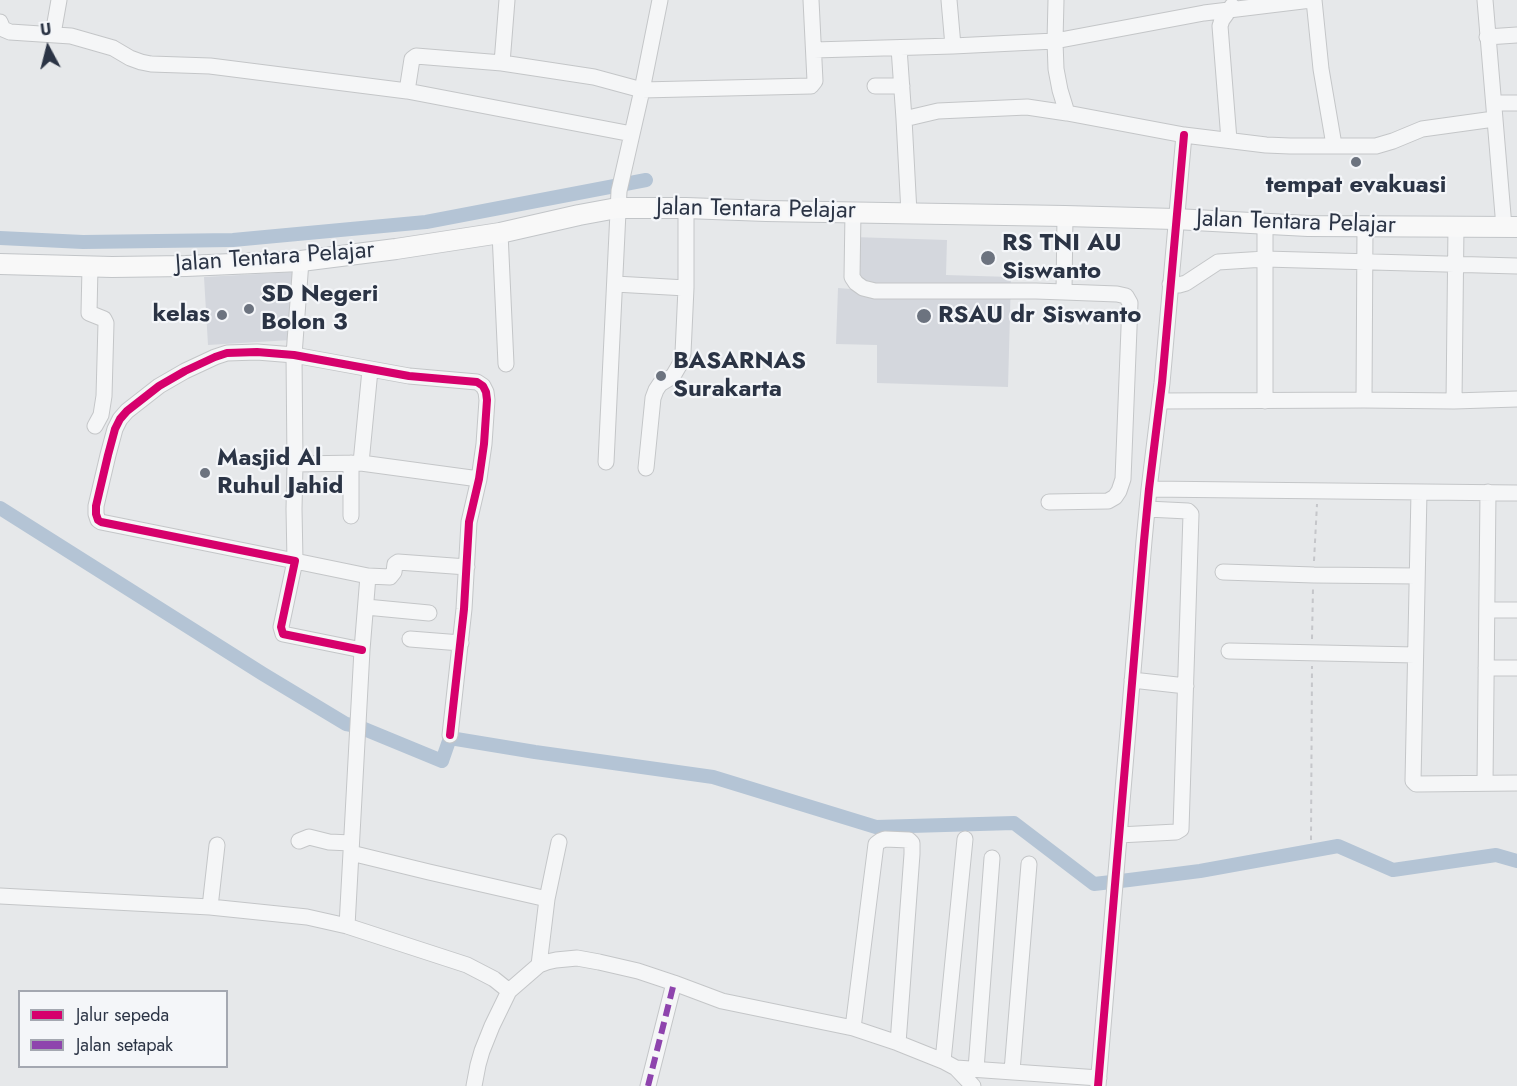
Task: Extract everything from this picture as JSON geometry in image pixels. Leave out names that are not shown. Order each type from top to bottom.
[{"type":"main road","name":"Jalan Tentara Pelajar","points":[[0,264],[90,267],[301,261],[500,233],[579,215],[619,194],[686,208],[1175,219],[1265,225],[1511,227]]},
{"type":"street","points":[[53,34],[59,0]]},
{"type":"street","points":[[502,63],[507,0]]},
{"type":"street","points":[[606,462],[619,194],[660,0]]},
{"type":"street","points":[[407,91],[412,59],[416,56],[502,63],[594,77],[642,90],[809,87],[813,86],[815,81],[811,0]]},
{"type":"street","points":[[949,0],[953,46]]},
{"type":"street","points":[[1056,0],[1056,69],[1063,102]]},
{"type":"street","points":[[814,50],[1055,41],[1225,9],[1312,0],[1334,145]]},
{"type":"street","points":[[1485,0],[1494,119],[1509,201],[1511,227]]},
{"type":"street","points":[[1225,9],[1220,26],[1229,140]]},
{"type":"street","points":[[0,22],[3,29],[10,32],[71,36],[113,48],[130,58],[151,64],[210,66],[407,91],[632,134]]},
{"type":"street","points":[[1487,37],[1517,35]]},
{"type":"street","points":[[900,48],[909,213]]},
{"type":"street","points":[[874,86],[902,86]]},
{"type":"street","points":[[904,119],[938,111],[1027,107],[1063,102],[1184,135],[1266,145],[1376,146],[1422,129],[1494,119]]},
{"type":"street","points":[[1494,103],[1517,103]]},
{"type":"street","points":[[479,1085],[482,1051],[509,991],[539,965],[556,960],[577,958],[638,971],[722,1001],[853,1028],[949,1064],[1099,1082],[1147,509],[1160,400],[1184,135]]},
{"type":"street","points":[[646,468],[653,398],[660,384],[674,376],[683,353],[686,208]]},
{"type":"street","points":[[853,212],[852,277],[863,288],[875,291],[1036,291],[1126,296],[1130,303],[1123,479],[1119,491],[1108,501],[1049,502]]},
{"type":"street","points":[[1064,292],[1065,216]]},
{"type":"street","points":[[1265,225],[1265,401]]},
{"type":"street","points":[[1364,400],[1365,226]]},
{"type":"street","points":[[1454,401],[1456,226]]},
{"type":"street","points":[[500,233],[506,364]]},
{"type":"street","points":[[1170,285],[1186,283],[1215,262],[1265,260],[1517,266]]},
{"type":"street","points":[[301,261],[294,355],[295,561],[281,627],[283,634],[363,650]]},
{"type":"street","points":[[90,267],[89,313],[104,319],[106,323],[104,396],[101,415],[95,426]]},
{"type":"street","points":[[615,284],[686,288]]},
{"type":"street","points":[[450,735],[464,609],[467,567],[469,522],[484,444],[487,400],[483,386],[477,382],[409,376],[294,355],[257,352],[227,354],[184,371],[159,386],[133,406],[120,419],[115,429],[96,506],[96,514],[101,522],[368,576],[390,577],[398,562],[467,567]]},
{"type":"street","points":[[351,516],[356,463],[370,370]]},
{"type":"street","points":[[1160,400],[1454,401],[1517,399]]},
{"type":"street","points":[[295,464],[356,463],[479,479]]},
{"type":"street","points":[[1149,489],[1517,493]]},
{"type":"street","points":[[1419,492],[1413,781],[1416,784],[1517,783]]},
{"type":"street","points":[[1485,783],[1488,492]]},
{"type":"street","points":[[1119,835],[1176,832],[1181,828],[1190,512],[1147,509]]},
{"type":"street","points":[[1223,572],[1417,576]]},
{"type":"street","points":[[347,926],[368,576]]},
{"type":"street","points":[[366,607],[429,613]]},
{"type":"street","points":[[1487,610],[1517,610]]},
{"type":"street","points":[[410,639],[460,643]]},
{"type":"street","points":[[1229,651],[1415,656]]},
{"type":"street","points":[[1486,668],[1517,668]]},
{"type":"street","points":[[1132,680],[1186,686]]},
{"type":"street","points":[[299,841],[309,837],[429,872],[547,899]]},
{"type":"street","points":[[853,1028],[876,844],[885,839],[909,840],[912,843],[912,854],[898,1043]]},
{"type":"street","points":[[949,1064],[964,839]]},
{"type":"street","points":[[539,965],[547,899],[559,842]]},
{"type":"street","points":[[210,907],[217,844]]},
{"type":"street","points":[[976,1069],[992,858]]},
{"type":"street","points":[[1012,1071],[1029,864]]},
{"type":"street","points":[[0,896],[210,907],[307,917],[347,926],[467,965],[509,991]]},
{"type":"street","points":[[648,1086],[674,982]]},
{"type":"street","points":[[949,1064],[973,1086]]},
{"type":"shaded area","name":"RSAU dr Siswanto","points":[[853,237],[947,240],[946,275],[1011,277],[1008,387],[877,383],[877,345],[836,344],[838,288],[851,289]]},
{"type":"shaded area","name":"SD Negeri Bolon 3","points":[[295,272],[291,340],[208,345],[204,277]]},
{"type":"waterway","points":[[0,238],[83,242],[233,240],[426,222],[646,180]]},
{"type":"waterway","points":[[0,508],[346,724],[357,726],[442,761],[450,738],[713,777],[876,827],[1014,823],[1094,884],[1200,871],[1338,846],[1393,870],[1496,855],[1517,861]]},
{"type":"marked path","points":[[648,1086],[674,983]]},
{"type":"cycle path","points":[[1098,1086],[1144,541],[1162,383],[1184,135]]},
{"type":"cycle path","points":[[362,650],[283,634],[281,627],[295,561],[98,520],[96,506],[108,455],[115,429],[127,411],[159,386],[185,371],[227,353],[257,352],[294,355],[409,376],[477,382],[483,386],[487,400],[484,444],[469,522],[464,609],[450,735]]},
{"type":"place","name":"tempat evakuasi","points":[[1356,162]]},
{"type":"place","name":"RS TNI AU Siswanto","points":[[988,258]]},
{"type":"place","name":"SD Negeri Bolon 3","points":[[249,309]]},
{"type":"place","name":"kelas","points":[[222,315]]},
{"type":"place","name":"RSAU dr Siswanto","points":[[924,316]]},
{"type":"place","name":"BASARNAS Surakarta","points":[[661,376]]},
{"type":"place","name":"Masjid Al Ruhul Jahid","points":[[205,473]]}]
